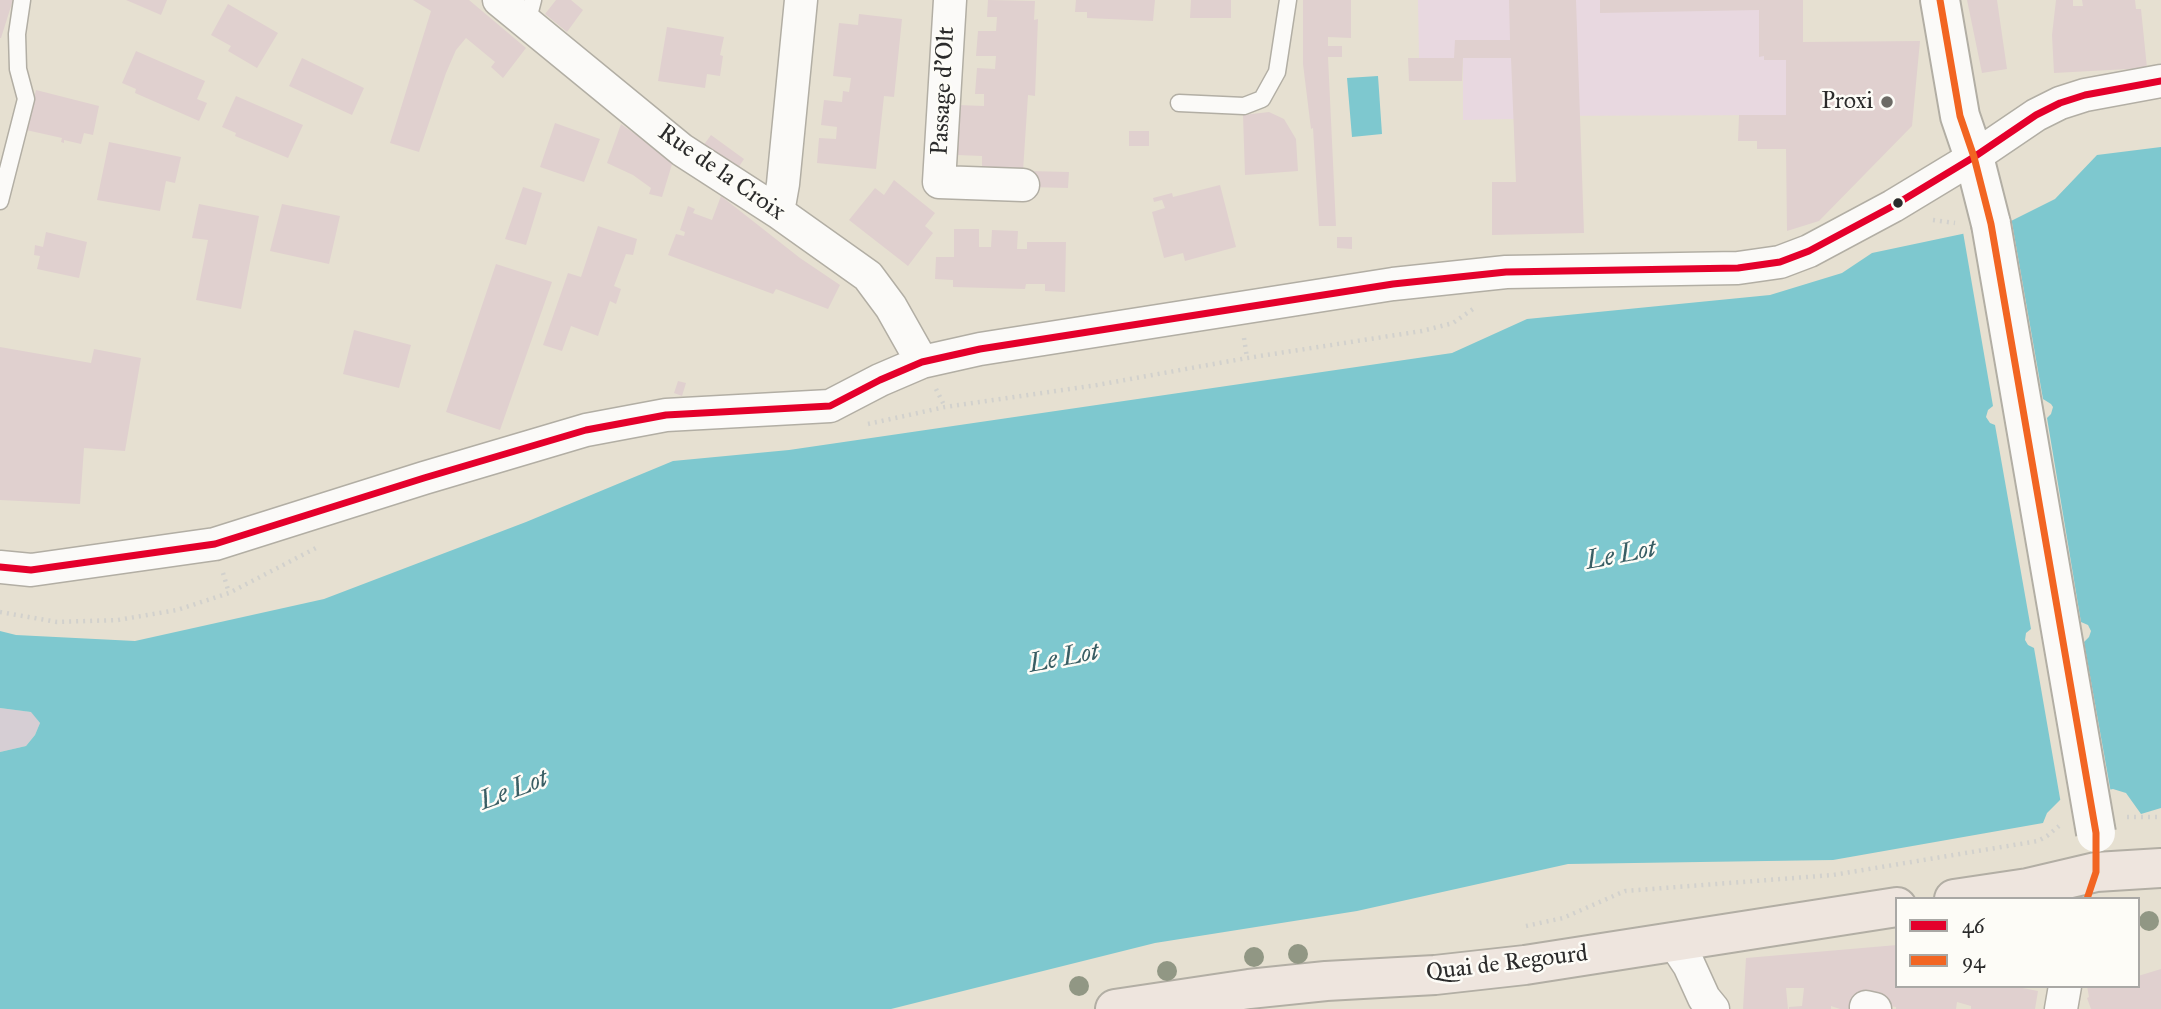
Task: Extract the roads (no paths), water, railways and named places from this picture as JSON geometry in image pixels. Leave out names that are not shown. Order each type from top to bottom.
[{"type":"main road","points":[[1967,897],[2028,888],[2092,885],[2161,868]]},
{"type":"main road","name":"Quai de Regourd","points":[[1115,1009],[1250,999],[1326,981],[1435,975],[1525,965],[1895,907]]},
{"type":"street","name":"Rue de la Croix","points":[[499,0],[530,12],[682,150],[778,212],[868,276],[891,307],[922,362]]},
{"type":"street","points":[[778,212],[801,0]]},
{"type":"street","name":"Passage d'Olt","points":[[950,0],[939,182],[1023,185]]},
{"type":"street","points":[[1940,0],[1960,117],[1974,157],[1991,224],[2092,823],[2092,885]]},
{"type":"street","points":[[0,567],[31,570],[215,544],[586,430],[666,415],[830,406],[922,362],[980,349],[1393,284],[1506,272],[1738,268],[1780,262],[1809,251],[1893,206],[2060,103],[2085,95],[2161,81]]},
{"type":"street","points":[[1673,941],[1689,965],[1703,998],[1713,1009]]},
{"type":"street","points":[[2061,1009],[2065,988]]},
{"type":"lane","points":[[0,201],[26,99],[18,69],[22,0]]},
{"type":"lane","points":[[1179,103],[1244,106],[1262,99],[1277,72],[1288,0]]},
{"type":"water","points":[[1378,76],[1382,134],[1352,137],[1347,78]]},
{"type":"water","name":"Le Lot","points":[[2161,147],[2161,808],[2141,814],[2126,793],[2113,789],[2060,800],[2047,813],[2043,823],[1833,860],[1568,864],[1357,911],[1155,943],[891,1009],[0,1009],[0,752],[26,746],[40,723],[31,712],[0,708],[0,631],[16,635],[135,641],[324,599],[526,522],[673,461],[789,450],[1452,353],[1527,319],[1770,295],[1842,273],[1872,253],[2011,221],[2055,199],[2097,155]]},
{"type":"place","name":"Proxi","points":[[1887,102]]}]
